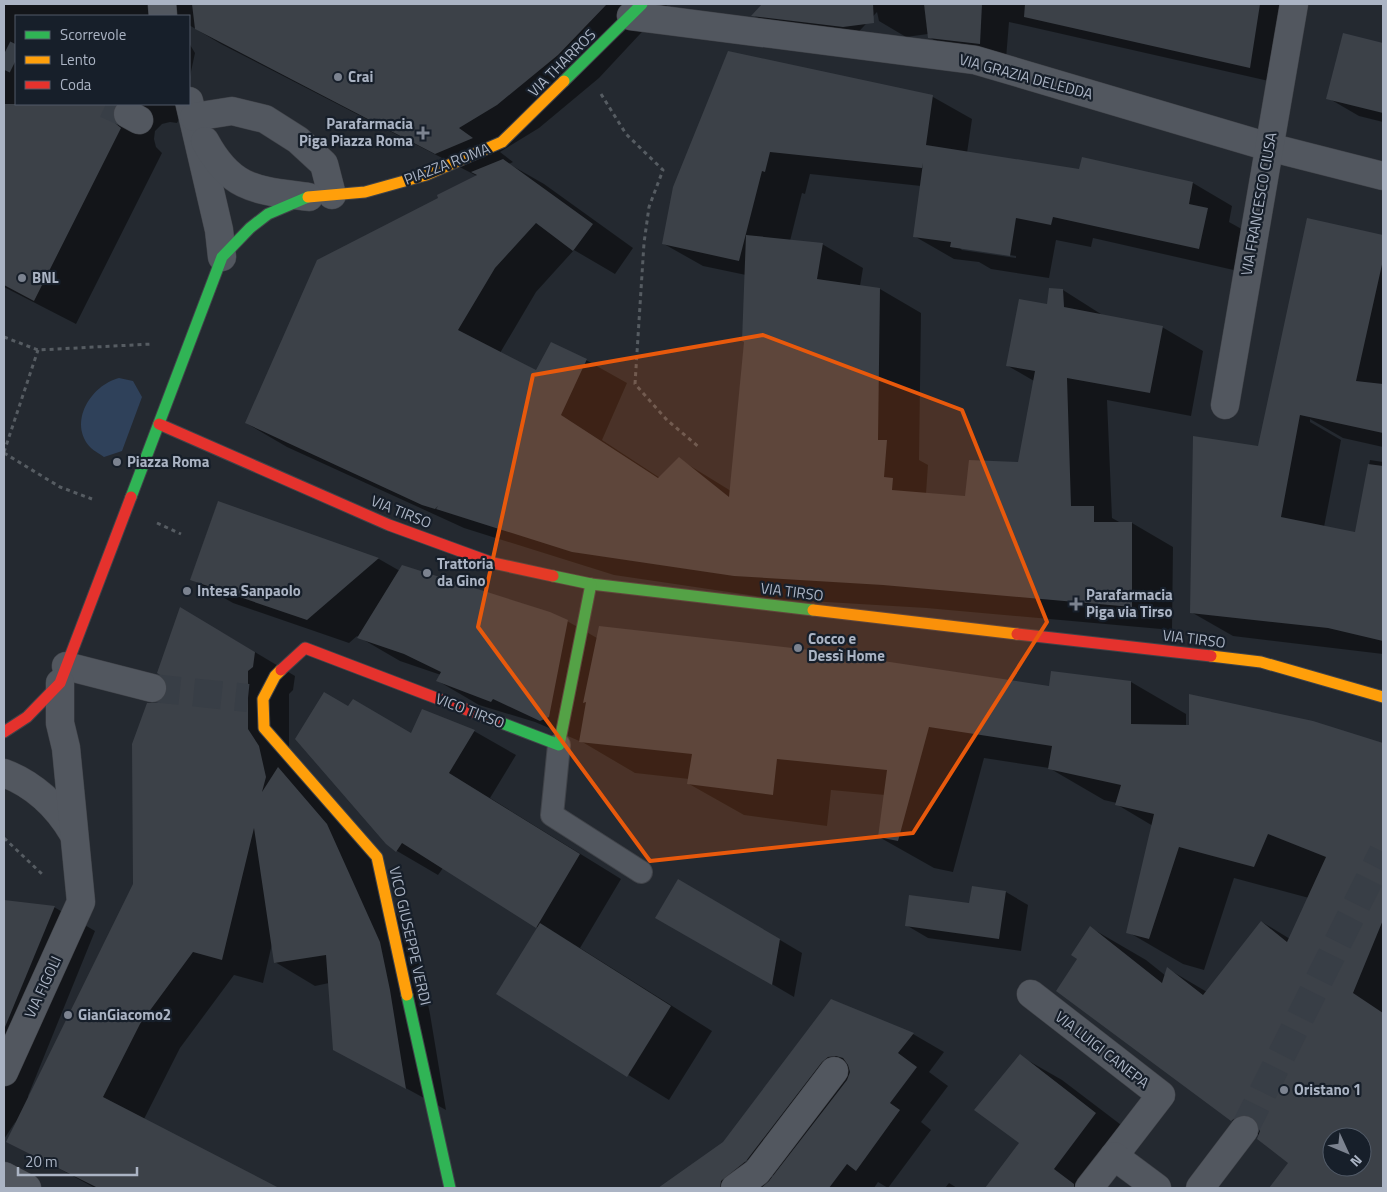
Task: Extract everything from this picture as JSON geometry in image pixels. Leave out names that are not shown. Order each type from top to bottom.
[{"type":"street","name":"VIA FRANCESCO CIUSA","points":[[1225,405],[1294,4]]},
{"type":"street","name":"VIA GRAZIA DELEDDA","points":[[636,10],[975,60],[1269,146],[1383,176]]},
{"type":"street","name":"VIA THARROS","points":[[502,142],[636,10]]},
{"type":"street","points":[[193,114],[232,111],[265,119],[298,140],[324,164],[320,196]]},
{"type":"street","name":"PIAZZA ROMA","points":[[193,114],[216,161],[231,177],[245,185],[266,191],[320,196],[365,192],[426,175],[502,142]]},
{"type":"street","name":"PIAZZA ROMA","points":[[193,114],[219,230],[222,258]]},
{"type":"street","name":"PIAZZA ROMA","points":[[80,902],[66,748],[60,723],[63,675],[222,258],[250,228],[268,214],[320,196]]},
{"type":"street","name":"VIA TIRSO","points":[[159,424],[389,525],[493,563],[591,584],[1261,662],[1383,697]]},
{"type":"street","points":[[559,745],[591,584]]},
{"type":"street","name":"VICO TIRSO","points":[[256,699],[275,676],[305,648],[559,745]]},
{"type":"street","name":"PIAZZA ROMA","points":[[4,732],[11,729],[31,713],[63,675]]},
{"type":"street","points":[[63,675],[152,688]]},
{"type":"street","name":"VICO GIUSEPPE VERDI","points":[[256,699],[264,728],[377,857],[450,1188]]},
{"type":"street","name":"PIAZZA ROMA","points":[[4,773],[33,788],[62,816],[73,833]]},
{"type":"street","name":"VIA FIGOLI","points":[[4,1072],[80,902]]},
{"type":"street","name":"VIA LUIGI CANEPA","points":[[1031,994],[1161,1096],[1089,1188]]},
{"type":"street","points":[[735,1188],[757,1172],[834,1072]]},
{"type":"street","points":[[1200,1188],[1244,1130]]},
{"type":"street","points":[[1114,1156],[1157,1188]]},
{"type":"street","points":[[4,1176],[27,1188]]},
{"type":"lane","points":[[559,745],[552,815],[642,872]]},
{"type":"path","points":[[581,64],[626,134],[663,170],[650,207],[644,243],[636,384],[667,420],[700,448]]},
{"type":"path","points":[[4,337],[38,350],[162,344],[186,353]]},
{"type":"path","points":[[4,452],[38,350]]},
{"type":"highlighted area","points":[[763,335],[962,410],[1047,622],[913,833],[650,861],[478,627],[533,375]]},
{"type":"water","points":[[119,378],[133,381],[142,397],[122,451],[104,457],[91,448],[84,438],[81,428],[82,417],[86,406],[99,388]]},
{"type":"building","points":[[192,4],[607,4],[558,55],[497,105],[459,128],[473,138],[435,154],[195,29]]},
{"type":"building","points":[[762,4],[873,4],[874,23],[843,27],[751,16]]},
{"type":"building","points":[[924,4],[982,4],[980,44],[928,38]]},
{"type":"building","points":[[1025,4],[1260,4],[1250,68],[1024,17]]},
{"type":"building","points":[[1343,33],[1383,43],[1383,113],[1326,99]]},
{"type":"building","points":[[728,51],[933,95],[926,145],[1079,169],[1082,157],[1193,182],[1189,204],[1208,208],[1199,249],[1053,217],[1051,225],[1016,218],[1010,256],[950,247],[951,242],[913,237],[923,163],[922,168],[770,152],[765,172],[762,171],[739,261],[662,244],[673,187]]},
{"type":"building","points":[[4,104],[117,105],[112,115],[115,123],[121,128],[34,301],[4,285]]},
{"type":"building","points":[[503,159],[593,224],[573,251],[536,223],[495,268],[458,330],[536,370],[551,342],[587,359],[561,415],[658,478],[679,457],[729,497],[744,342],[742,341],[746,235],[823,243],[817,279],[880,288],[878,440],[887,440],[884,477],[893,478],[892,490],[965,496],[969,460],[1018,462],[1035,371],[1006,366],[1019,299],[1047,304],[1049,288],[1063,289],[1064,307],[1163,326],[1150,393],[1067,378],[1071,506],[1094,506],[1094,522],[1132,522],[1132,607],[883,585],[734,576],[572,552],[436,509],[438,506],[435,509],[422,505],[245,423],[317,260],[438,198],[437,195],[477,175],[471,172]]},
{"type":"building","points":[[1307,218],[1383,235],[1383,260],[1356,381],[1383,384],[1383,433],[1300,415],[1281,517],[1355,532],[1368,464],[1383,466],[1383,641],[1328,628],[1190,613],[1193,436],[1258,446]]},
{"type":"building","points":[[218,501],[379,558],[307,620],[190,580]]},
{"type":"building","points":[[402,565],[550,612],[568,620],[549,717],[540,721],[493,699],[491,702],[436,681],[441,672],[404,654],[357,638]]},
{"type":"building","points":[[180,607],[255,652],[253,667],[248,671],[248,729],[259,746],[266,777],[262,792],[278,767],[327,824],[380,942],[406,1089],[333,1050],[326,955],[274,963],[254,828],[222,960],[193,952],[140,1024],[103,1097],[279,1188],[98,1188],[6,1142],[133,884],[132,744],[147,703],[157,703],[163,699],[167,692],[167,683],[157,673]]},
{"type":"building","points":[[599,626],[810,650],[1049,686],[1051,671],[1131,681],[1131,724],[1189,725],[1189,694],[1313,721],[1383,743],[1383,920],[1353,993],[1383,1013],[1383,1188],[1269,1188],[1288,1163],[1257,1139],[1260,1131],[1259,1124],[1254,1118],[1245,1114],[1231,1121],[1056,991],[1077,959],[1071,955],[1090,926],[1162,983],[1167,967],[1203,995],[1261,921],[1287,942],[1326,857],[1268,834],[1254,867],[1179,847],[1149,939],[1126,933],[1154,814],[1115,805],[1121,785],[1048,769],[1052,746],[929,727],[898,841],[878,837],[887,770],[777,759],[773,795],[687,784],[692,754],[579,742],[586,702],[583,703]]},
{"type":"building","points":[[324,692],[348,706],[353,699],[411,733],[422,709],[475,730],[449,773],[580,854],[536,928],[402,843],[396,852],[386,844],[295,739]]},
{"type":"building","points":[[678,879],[780,939],[772,985],[655,918]]},
{"type":"building","points":[[972,886],[1006,891],[999,939],[905,926],[909,895],[969,903]]},
{"type":"building","points":[[4,900],[55,906],[5,1027],[4,1027]]},
{"type":"building","points":[[540,923],[671,1006],[627,1077],[496,994]]},
{"type":"building","points":[[831,999],[914,1033],[898,1053],[917,1067],[890,1103],[900,1110],[856,1171],[847,1164],[829,1188],[761,1188],[769,1181],[847,1080],[850,1072],[848,1065],[843,1058],[836,1056],[828,1057],[822,1062],[746,1161],[721,1181],[720,1188],[658,1188],[723,1142]]},
{"type":"building","points":[[1020,1054],[1096,1113],[1054,1169],[1074,1184],[1074,1188],[985,1188],[1019,1143],[974,1110]]},
{"type":"tunnel","points":[[4,54],[15,60]]},
{"type":"tunnel","points":[[108,105],[128,114]]},
{"type":"tunnel","points":[[152,688],[248,698]]},
{"type":"tunnel","points":[[1244,1130],[1383,852]]},
{"type":"traffic: fast","points":[[564,81],[642,4]]},
{"type":"traffic: fast","points":[[131,497],[222,257],[250,228],[268,214],[308,197]]},
{"type":"traffic: fast","points":[[553,576],[591,584],[813,610]]},
{"type":"traffic: fast","points":[[499,722],[559,745],[591,584]]},
{"type":"traffic: fast","points":[[407,995],[450,1188]]},
{"type":"traffic: slow","points":[[308,197],[365,192],[426,175],[502,142],[564,81]]},
{"type":"traffic: slow","points":[[813,610],[1017,634]]},
{"type":"traffic: slow","points":[[1211,656],[1261,662],[1383,697]]},
{"type":"traffic: slow","points":[[281,670],[275,676],[263,699],[264,728],[377,857],[407,995]]},
{"type":"traffic: jam","points":[[159,424],[389,525],[493,563],[553,576]]},
{"type":"traffic: jam","points":[[4,732],[27,717],[60,683],[131,497]]},
{"type":"traffic: jam","points":[[1017,634],[1211,656]]},
{"type":"traffic: jam","points":[[281,670],[305,648],[499,722]]},
{"type":"place","name":"Crai","points":[[338,77]]},
{"type":"place","name":"Parafarmacia Piga Piazza Roma","points":[[423,133]]},
{"type":"place","name":"BNL","points":[[22,278]]},
{"type":"place","name":"Piazza Roma","points":[[117,462]]},
{"type":"place","name":"Trattoria da Gino","points":[[427,573]]},
{"type":"place","name":"Intesa Sanpaolo","points":[[187,591]]},
{"type":"place","name":"Parafarmacia Piga via Tirso","points":[[1076,604]]},
{"type":"place","name":"Cocco e Dessì Home","points":[[798,648]]},
{"type":"place","name":"GianGiacomo2","points":[[68,1015]]},
{"type":"place","name":"Oristano 1","points":[[1284,1090]]}]
